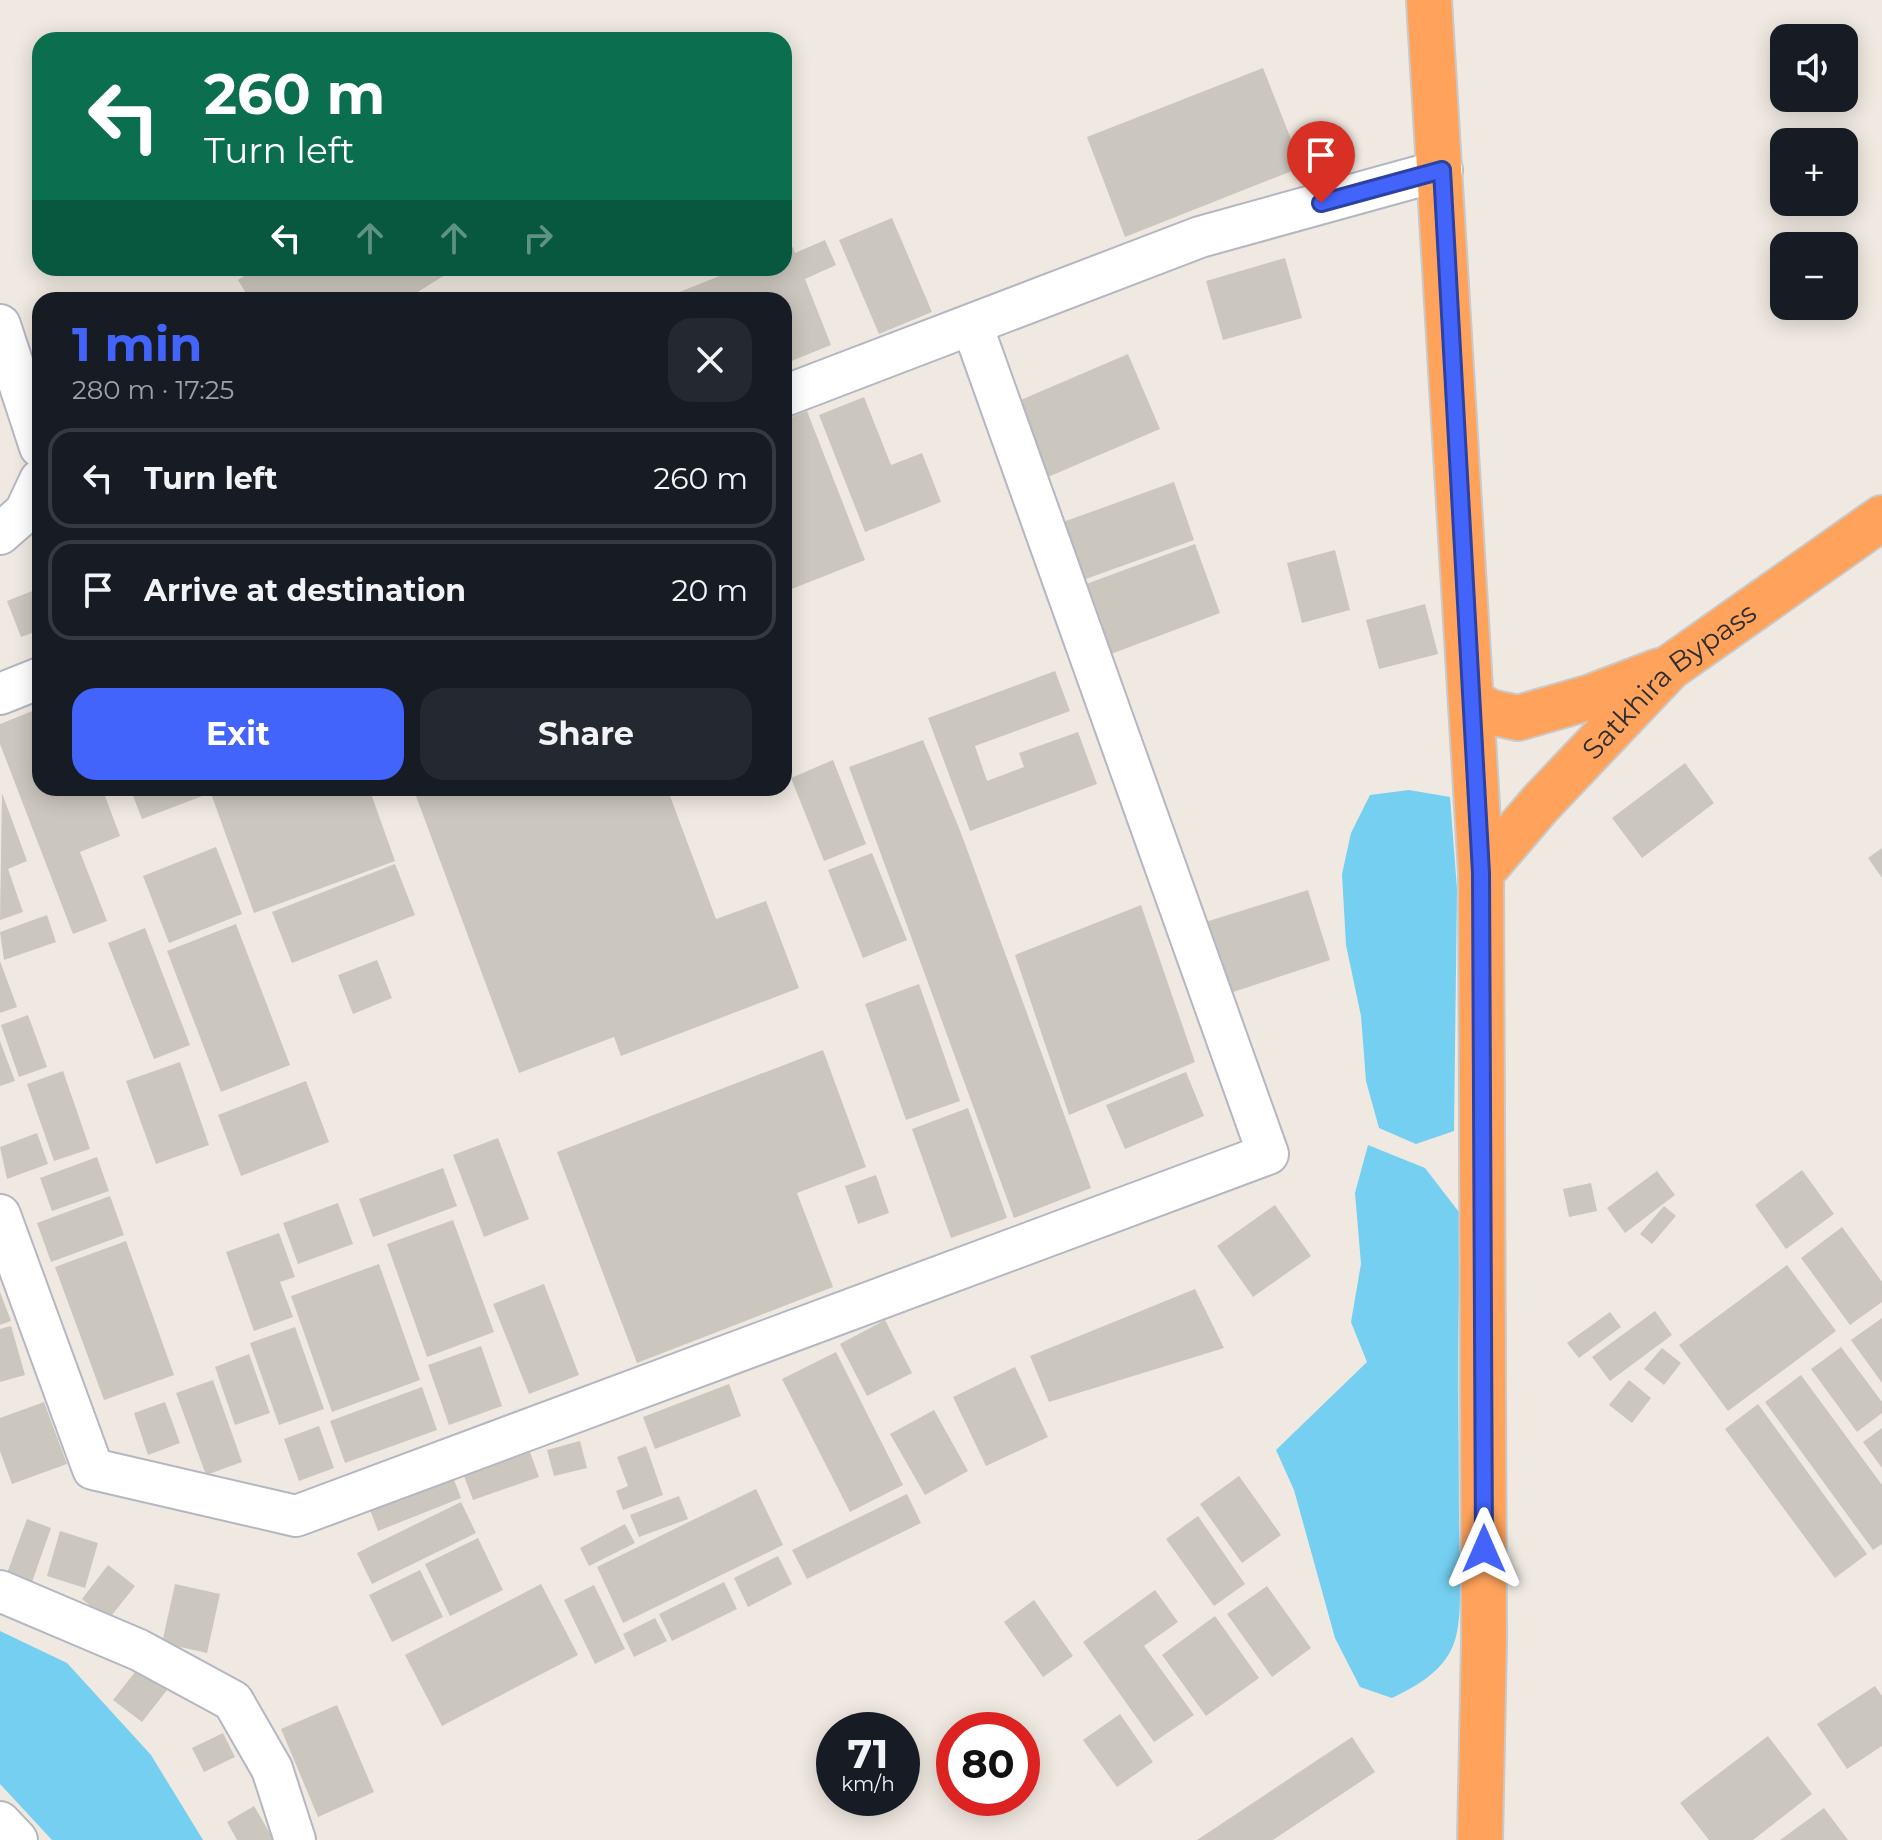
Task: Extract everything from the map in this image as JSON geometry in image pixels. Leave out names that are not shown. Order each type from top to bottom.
[{"type":"highway","points":[[1429,0],[1442,170],[1481,873],[1484,1641],[1480,1840]]},
{"type":"highway","name":"Satkhira Bypass","points":[[1481,873],[1540,804],[1669,668],[1882,518]]},
{"type":"highway","points":[[1471,701],[1490,712],[1518,718],[1591,697],[1669,668]]},
{"type":"street","points":[[792,393],[1200,237],[1442,170]]},
{"type":"street","points":[[0,325],[32,423]]},
{"type":"street","points":[[0,1215],[93,1469],[296,1516],[1268,1154],[972,325]]},
{"type":"street","points":[[0,534],[25,512],[32,497]]},
{"type":"street","points":[[0,694],[32,681]]},
{"type":"street","points":[[0,1591],[139,1650],[233,1701],[272,1769],[295,1840]]},
{"type":"street","points":[[0,1822],[17,1840]]},
{"type":"water","points":[[1409,790],[1450,797],[1457,889],[1454,1131],[1416,1144],[1379,1128],[1366,1081],[1361,1016],[1346,945],[1342,874],[1351,833],[1370,795]]},
{"type":"water","points":[[1368,1145],[1425,1168],[1462,1216],[1458,1330],[1460,1584],[1457,1632],[1449,1653],[1437,1670],[1392,1698],[1360,1687],[1335,1638],[1294,1490],[1276,1450],[1367,1362],[1351,1322],[1361,1264],[1355,1193]]},
{"type":"water","points":[[0,1631],[67,1663],[151,1755],[203,1840],[52,1840],[0,1784]]},
{"type":"building","points":[[1263,68],[1302,167],[1125,237],[1087,137]]},
{"type":"building","points":[[892,218],[932,312],[879,334],[839,240]]},
{"type":"building","points":[[825,240],[836,265],[805,279],[831,345],[792,361],[792,292],[679,292],[720,276],[792,276],[793,247],[795,253]]},
{"type":"building","points":[[1285,258],[1302,318],[1223,340],[1206,281]]},
{"type":"building","points":[[244,276],[443,276],[418,292],[245,292],[238,280]]},
{"type":"building","points":[[1128,354],[1160,429],[1041,480],[1009,405]]},
{"type":"building","points":[[864,397],[891,465],[922,453],[941,502],[865,532],[819,415]]},
{"type":"building","points":[[807,411],[865,560],[792,589],[792,417]]},
{"type":"building","points":[[1174,482],[1194,540],[1072,584],[1052,526]]},
{"type":"building","points":[[1195,544],[1220,613],[1111,654],[1086,584]]},
{"type":"building","points":[[1335,550],[1350,610],[1302,623],[1287,563]]},
{"type":"building","points":[[32,591],[32,633],[21,637],[7,601]]},
{"type":"building","points":[[1425,604],[1438,654],[1379,669],[1366,620]]},
{"type":"building","points":[[1055,671],[1070,711],[975,746],[987,781],[1024,767],[1019,753],[1078,732],[1097,784],[970,831],[928,718]]},
{"type":"building","points":[[32,711],[32,796],[105,796],[120,836],[80,852],[107,921],[73,934],[0,744],[0,724]]},
{"type":"building","points":[[923,740],[961,833],[1091,1188],[1014,1218],[849,767]]},
{"type":"building","points":[[833,760],[866,844],[824,861],[792,778]]},
{"type":"building","points":[[1685,763],[1714,803],[1642,858],[1612,818]]},
{"type":"building","points":[[2,793],[27,861],[8,869],[23,912],[0,920]]},
{"type":"building","points":[[133,796],[202,796],[142,819]]},
{"type":"building","points":[[212,796],[372,796],[395,861],[254,913]]},
{"type":"building","points":[[416,796],[670,796],[716,919],[766,901],[799,988],[621,1056],[614,1037],[519,1073]]},
{"type":"building","points":[[216,847],[242,914],[169,943],[143,876]]},
{"type":"building","points":[[1882,848],[1882,878],[1868,858]]},
{"type":"building","points":[[872,853],[907,940],[863,958],[828,870]]},
{"type":"building","points":[[395,864],[415,915],[292,963],[272,912]]},
{"type":"building","points":[[1308,890],[1330,960],[1218,997],[1196,925]]},
{"type":"building","points":[[1141,905],[1195,1062],[1069,1115],[1015,955]]},
{"type":"building","points":[[47,915],[56,942],[4,960],[0,932]]},
{"type":"building","points":[[236,924],[290,1065],[221,1092],[167,951]]},
{"type":"building","points":[[145,928],[190,1045],[154,1059],[108,943]]},
{"type":"building","points":[[377,960],[392,998],[353,1014],[338,975]]},
{"type":"building","points":[[0,961],[17,1007],[0,1013]]},
{"type":"building","points":[[919,984],[960,1101],[906,1120],[865,1004]]},
{"type":"building","points":[[28,1015],[47,1067],[19,1077],[1,1025]]},
{"type":"building","points":[[0,1041],[15,1081],[0,1086]]},
{"type":"building","points":[[823,1050],[866,1167],[797,1193],[833,1287],[637,1363],[557,1152]]},
{"type":"building","points":[[180,1062],[209,1145],[156,1164],[126,1081]]},
{"type":"building","points":[[63,1071],[90,1149],[54,1161],[27,1084]]},
{"type":"building","points":[[1186,1072],[1204,1116],[1125,1149],[1106,1105]]},
{"type":"building","points":[[306,1081],[329,1142],[241,1176],[218,1115]]},
{"type":"building","points":[[968,1108],[1007,1218],[951,1238],[912,1129]]},
{"type":"building","points":[[37,1133],[48,1164],[7,1179],[0,1147]]},
{"type":"building","points":[[498,1138],[529,1219],[484,1237],[453,1155]]},
{"type":"building","points":[[97,1157],[109,1191],[52,1211],[40,1178]]},
{"type":"building","points":[[443,1168],[457,1206],[373,1237],[359,1199]]},
{"type":"building","points":[[1802,1170],[1834,1214],[1786,1249],[1755,1205]]},
{"type":"building","points":[[1657,1171],[1675,1195],[1625,1233],[1607,1208]]},
{"type":"building","points":[[876,1175],[889,1213],[858,1224],[845,1186]]},
{"type":"building","points":[[1591,1183],[1597,1211],[1569,1217],[1563,1189]]},
{"type":"building","points":[[110,1196],[124,1235],[51,1262],[37,1223]]},
{"type":"building","points":[[338,1203],[353,1244],[298,1264],[283,1223]]},
{"type":"building","points":[[1275,1205],[1311,1256],[1253,1297],[1217,1246]]},
{"type":"building","points":[[1664,1206],[1676,1216],[1652,1244],[1640,1234]]},
{"type":"building","points":[[453,1220],[494,1332],[427,1357],[387,1244]]},
{"type":"building","points":[[1842,1227],[1882,1282],[1882,1302],[1850,1325],[1801,1258]]},
{"type":"building","points":[[279,1233],[295,1277],[280,1282],[293,1317],[254,1331],[226,1252]]},
{"type":"building","points":[[126,1241],[174,1375],[104,1400],[55,1267]]},
{"type":"building","points":[[379,1264],[420,1380],[332,1412],[291,1296]]},
{"type":"building","points":[[1787,1265],[1836,1331],[1728,1411],[1679,1345]]},
{"type":"building","points":[[544,1284],[579,1375],[529,1394],[493,1304]]},
{"type":"building","points":[[1195,1289],[1224,1348],[1049,1402],[1030,1356]]},
{"type":"building","points":[[0,1292],[11,1321],[0,1325]]},
{"type":"building","points":[[1655,1311],[1672,1335],[1610,1381],[1592,1357]]},
{"type":"building","points":[[1610,1312],[1621,1327],[1579,1358],[1567,1343]]},
{"type":"building","points":[[1882,1318],[1882,1383],[1851,1340]]},
{"type":"building","points":[[885,1320],[912,1373],[867,1396],[840,1344]]},
{"type":"building","points":[[11,1326],[25,1375],[0,1382],[0,1329]]},
{"type":"building","points":[[295,1327],[324,1409],[279,1425],[250,1343]]},
{"type":"building","points":[[481,1346],[502,1406],[449,1425],[428,1365]]},
{"type":"building","points":[[1841,1347],[1882,1402],[1882,1413],[1857,1432],[1811,1369]]},
{"type":"building","points":[[1662,1348],[1681,1363],[1664,1385],[1644,1369]]},
{"type":"building","points":[[836,1352],[903,1485],[850,1512],[782,1379]]},
{"type":"building","points":[[249,1354],[270,1413],[235,1425],[215,1367]]},
{"type":"building","points":[[1015,1367],[1048,1437],[986,1466],[953,1397]]},
{"type":"building","points":[[1801,1375],[1882,1485],[1882,1544],[1873,1550],[1765,1402]]},
{"type":"building","points":[[213,1380],[242,1462],[206,1475],[176,1393]]},
{"type":"building","points":[[1629,1380],[1651,1398],[1632,1423],[1609,1405]]},
{"type":"building","points":[[729,1384],[741,1416],[655,1449],[643,1417]]},
{"type":"building","points":[[422,1387],[437,1430],[345,1463],[330,1421]]},
{"type":"building","points":[[44,1402],[67,1464],[12,1484],[0,1451],[0,1418]]},
{"type":"building","points":[[165,1402],[180,1443],[148,1455],[134,1413]]},
{"type":"building","points":[[1758,1404],[1867,1554],[1835,1578],[1725,1429]]},
{"type":"building","points":[[934,1410],[968,1471],[925,1495],[890,1434]]},
{"type":"building","points":[[319,1426],[334,1468],[299,1481],[284,1439]]},
{"type":"building","points":[[1882,1428],[1882,1468],[1863,1442]]},
{"type":"building","points":[[580,1441],[587,1468],[554,1476],[547,1450]]},
{"type":"building","points":[[646,1446],[663,1495],[623,1510],[616,1491],[628,1486],[617,1457]]},
{"type":"building","points":[[530,1452],[539,1477],[473,1500],[464,1476]]},
{"type":"building","points":[[1239,1476],[1281,1535],[1242,1563],[1200,1504]]},
{"type":"building","points":[[453,1477],[461,1498],[378,1531],[370,1510]]},
{"type":"building","points":[[756,1489],[783,1545],[623,1623],[597,1567]]},
{"type":"building","points":[[907,1494],[921,1523],[807,1579],[792,1550]]},
{"type":"building","points":[[679,1496],[688,1519],[639,1537],[630,1515]]},
{"type":"building","points":[[461,1502],[476,1533],[372,1584],[357,1553]]},
{"type":"building","points":[[1198,1516],[1245,1584],[1214,1606],[1166,1539]]},
{"type":"building","points":[[27,1519],[51,1528],[31,1585],[6,1576]]},
{"type":"building","points":[[625,1524],[635,1543],[589,1566],[580,1548]]},
{"type":"building","points":[[60,1531],[98,1543],[85,1588],[47,1576]]},
{"type":"building","points":[[478,1538],[503,1590],[450,1616],[425,1564]]},
{"type":"building","points":[[778,1556],[792,1584],[748,1607],[734,1578]]},
{"type":"building","points":[[108,1565],[135,1586],[108,1620],[82,1599]]},
{"type":"building","points":[[420,1570],[443,1617],[392,1642],[369,1595]]},
{"type":"building","points":[[724,1582],[737,1609],[672,1641],[659,1614]]},
{"type":"building","points":[[175,1584],[220,1594],[207,1653],[162,1643]]},
{"type":"building","points":[[541,1584],[578,1655],[442,1726],[405,1655]]},
{"type":"building","points":[[594,1585],[625,1649],[595,1664],[564,1600]]},
{"type":"building","points":[[1267,1586],[1311,1648],[1272,1677],[1227,1614]]},
{"type":"building","points":[[1155,1590],[1178,1622],[1144,1646],[1194,1715],[1154,1742],[1083,1642]]},
{"type":"building","points":[[1034,1600],[1073,1656],[1043,1677],[1004,1622]]},
{"type":"building","points":[[1215,1616],[1259,1678],[1206,1716],[1162,1655]]},
{"type":"building","points":[[655,1618],[667,1641],[634,1657],[623,1634]]},
{"type":"building","points":[[139,1667],[167,1690],[142,1722],[113,1700]]},
{"type":"building","points":[[1875,1686],[1882,1696],[1882,1746],[1847,1769],[1817,1724]]},
{"type":"building","points":[[337,1705],[374,1792],[318,1817],[281,1729]]},
{"type":"building","points":[[1120,1714],[1153,1762],[1117,1787],[1083,1740]]},
{"type":"building","points":[[223,1733],[235,1757],[204,1772],[192,1748]]},
{"type":"building","points":[[1768,1736],[1812,1794],[1753,1840],[1709,1840],[1680,1803]]},
{"type":"building","points":[[1352,1737],[1375,1772],[1273,1840],[1197,1840]]},
{"type":"building","points":[[254,1806],[274,1840],[237,1840],[227,1822]]},
{"type":"building","points":[[1824,1808],[1848,1840],[1780,1840]]},
{"type":"route","points":[[1321,203],[1442,170],[1481,873],[1484,1549]]}]
